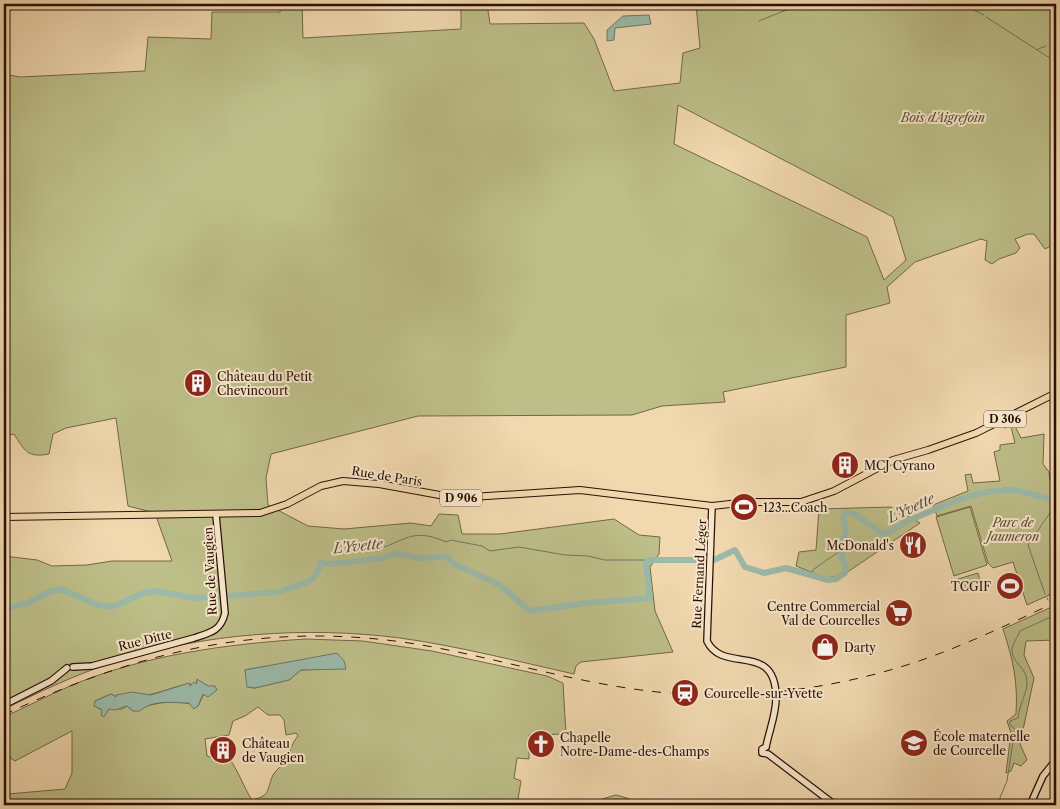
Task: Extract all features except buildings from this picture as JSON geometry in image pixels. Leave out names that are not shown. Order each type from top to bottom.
[{"type":"main road","name":"D 306","points":[[712,506],[748,502],[801,502],[822,496],[882,464],[976,433],[1056,393]]},
{"type":"main road","name":"Rue de Paris","points":[[4,517],[260,513],[281,506],[321,486],[352,481],[456,498],[580,490],[712,506]]},
{"type":"street","name":"Rue Fernand Léger","points":[[712,506],[709,550],[709,612],[706,618],[706,637],[710,647],[723,656],[760,663],[770,671],[774,680],[776,706],[767,751],[835,805]]},
{"type":"street","name":"Rue de Vaugien","points":[[216,515],[225,613],[220,626]]},
{"type":"street","name":"Rue Ditte","points":[[4,705],[51,681],[70,668],[92,666],[194,638],[211,633],[220,626]]},
{"type":"street","points":[[1030,805],[1043,776],[1056,760]]},
{"type":"street","points":[[892,805],[938,805]]},
{"type":"green space","name":"Bois d'Aigrefoin","points":[[281,4],[302,4],[303,38],[461,29],[461,4],[487,4],[490,24],[584,23],[594,39],[614,91],[680,83],[683,53],[700,48],[696,4],[1056,4],[1056,243],[1045,249],[1034,234],[1028,234],[1015,239],[1020,248],[1016,253],[999,259],[992,264],[985,260],[987,241],[981,239],[915,262],[887,287],[890,303],[846,315],[846,367],[723,392],[725,402],[662,406],[632,415],[418,416],[271,454],[266,478],[268,505],[308,526],[344,529],[411,523],[431,526],[439,514],[458,515],[462,534],[500,534],[614,519],[639,535],[660,537],[659,554],[650,567],[655,611],[673,652],[581,662],[576,666],[574,674],[465,649],[422,641],[365,634],[292,633],[220,638],[149,652],[115,662],[72,678],[4,709],[4,556],[37,560],[52,566],[87,565],[112,561],[172,561],[155,513],[128,506],[116,418],[66,428],[53,434],[49,454],[31,454],[24,449],[14,434],[4,436],[4,74],[20,77],[145,71],[148,37],[211,39],[212,12],[280,12]],"holes":[[[678,105],[893,217],[906,260],[884,280],[867,237],[674,144]]]},
{"type":"green space","name":"Parc de Jaumeron","points":[[1011,418],[1021,438],[1044,434],[1043,464],[1049,472],[1050,481],[1056,483],[1056,592],[1027,605],[1013,562],[993,568],[988,563],[971,506],[937,516],[933,505],[968,491],[965,475],[971,474],[973,483],[1000,481],[994,452],[1000,450],[1000,445],[1015,443],[1011,427],[1004,428],[1002,422]]},
{"type":"green space","points":[[891,507],[920,523],[843,575],[826,578],[796,566],[799,552],[816,550],[819,509]]},
{"type":"green space","points":[[970,507],[987,565],[954,576],[936,517]]},
{"type":"green space","points":[[978,573],[981,585],[961,591],[958,579]]},
{"type":"green space","points":[[1056,605],[1056,640],[1026,641],[1024,655],[1034,678],[1020,744],[1027,760],[1021,766],[1014,763],[1011,771],[1006,773],[1011,733],[1007,721],[1016,714],[1016,691],[1012,661],[1003,629]]},
{"type":"green space","points":[[306,639],[363,641],[432,651],[547,676],[563,683],[566,734],[529,735],[529,759],[517,758],[514,778],[521,781],[517,805],[9,805],[8,794],[65,789],[72,773],[72,731],[15,761],[4,754],[4,717],[70,686],[127,666],[216,648]],"holes":[[[267,666],[346,668],[301,670],[289,680],[255,688],[248,687],[245,670]],[[197,680],[208,686],[198,706],[165,702],[133,711],[127,706],[122,709],[99,709],[95,701],[111,694],[117,697],[127,694],[148,695],[180,686],[197,684]],[[258,707],[268,715],[280,715],[284,720],[286,735],[296,733],[298,736],[285,762],[273,775],[266,794],[252,800],[229,758],[216,759],[207,756],[205,739],[229,735],[233,721],[245,716]]]},
{"type":"green space","points":[[616,795],[630,799],[630,805],[582,805]]},
{"type":"shaded area","points":[[649,15],[651,24],[615,28],[614,40],[607,41],[607,30],[623,16]]},
{"type":"shaded area","points":[[337,653],[344,661],[346,669],[301,670],[289,680],[255,688],[247,687],[245,670]]},
{"type":"shaded area","points":[[197,679],[208,686],[215,686],[217,690],[208,697],[203,694],[198,706],[194,709],[189,703],[163,702],[145,707],[140,711],[133,711],[127,706],[115,710],[109,709],[104,717],[101,715],[102,710],[94,706],[95,701],[111,694],[116,697],[116,695],[132,692],[151,695],[189,683],[190,686],[194,682],[197,684]]},
{"type":"waterway","points":[[759,21],[801,4]]},
{"type":"waterway","points":[[962,4],[984,15]]},
{"type":"waterway","points":[[986,17],[1056,62]]},
{"type":"waterway","points":[[1038,49],[1046,46]]},
{"type":"waterway","name":"L'Yvette","points":[[4,609],[28,603],[51,591],[61,589],[98,605],[106,606],[115,606],[141,594],[155,591],[195,598],[279,592],[310,581],[316,575],[321,563],[331,564],[383,558],[396,553],[417,558],[447,557],[454,564],[500,585],[530,611],[586,603],[650,598],[647,560],[714,560],[735,550],[745,567],[764,573],[786,568],[828,580],[836,579],[845,573],[846,569],[840,551],[846,530],[843,516],[847,512],[856,515],[883,534],[910,520],[985,492],[1011,490],[1056,500]]},
{"type":"waterway","points":[[1045,594],[1028,545],[1056,504]]},
{"type":"waterway","name":"L'Yvette","points":[[368,550],[389,545],[405,538],[422,535],[446,542],[451,540],[482,546],[490,551],[519,547],[605,560],[647,560]]},
{"type":"waterway","points":[[811,574],[814,569],[840,551]]},
{"type":"waterway","points":[[997,805],[1007,781],[1015,729],[1010,725],[1010,721],[1018,718],[1027,684],[1025,673],[1014,658],[1012,649],[1020,631],[1055,615],[1051,608]]},
{"type":"railway","points":[[4,715],[57,691],[111,671],[164,655],[218,644],[272,638],[328,636],[385,640],[443,649],[576,679],[677,694],[741,694],[799,689],[857,679],[913,663],[970,641],[1056,602]]},
{"type":"place","name":"Château du Petit Chevincourt","points":[[198,383]]},
{"type":"place","name":"MCJ Cyrano","points":[[845,465]]},
{"type":"place","name":"123...Coach","points":[[744,507]]},
{"type":"place","name":"McDonald's","points":[[913,545]]},
{"type":"place","name":"TCGIF","points":[[1010,586]]},
{"type":"place","name":"Centre Commercial Val de Courcelles","points":[[899,613]]},
{"type":"place","name":"Darty","points":[[825,647]]},
{"type":"place","name":"Courcelle-sur-Yvette","points":[[685,693]]},
{"type":"place","name":"École maternelle de Courcelle","points":[[914,743]]},
{"type":"place","name":"Chapelle Notre-Dame-des-Champs","points":[[541,744]]},
{"type":"place","name":"Château de Vaugien","points":[[223,750]]}]
